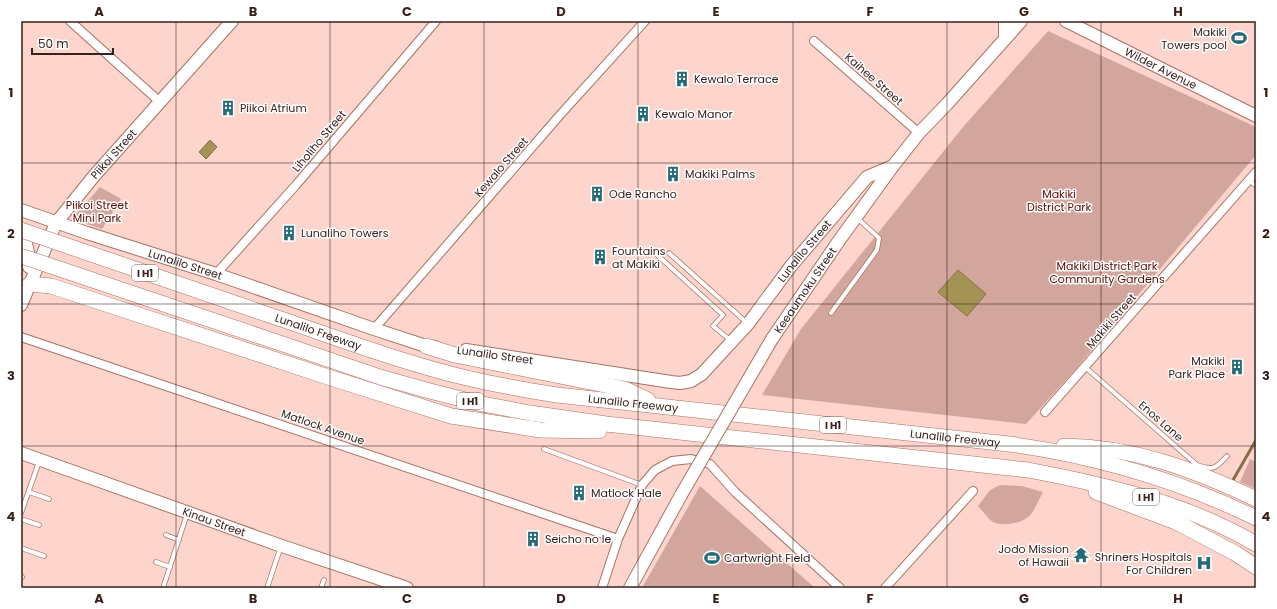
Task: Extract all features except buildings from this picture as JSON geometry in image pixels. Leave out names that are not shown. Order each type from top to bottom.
[{"type":"highway","name":"Lunalilo Freeway","points":[[21,232],[400,359],[480,381],[557,395],[1009,444],[1076,455],[1141,472],[1205,495],[1256,518]]},
{"type":"highway","name":"Lunalilo Freeway","points":[[21,256],[380,376],[477,403],[530,413],[606,424],[1028,470],[1108,486],[1138,494],[1201,516],[1234,531],[1256,544]]},
{"type":"highway","points":[[26,283],[51,286],[451,416],[540,430],[685,433]]},
{"type":"highway","points":[[426,346],[455,355],[625,389],[658,405]]},
{"type":"highway","points":[[1009,444],[1090,446],[1129,452],[1167,462],[1225,484],[1256,499]]},
{"type":"highway","points":[[1028,470],[1118,500],[1176,522],[1235,553],[1256,568]]},
{"type":"main road","name":"Piikoi Street","points":[[21,305],[26,283],[56,223],[94,176],[232,21]]},
{"type":"main road","points":[[1005,21],[1005,39]]},
{"type":"main road","name":"Keeaumoku Street","points":[[630,588],[681,495],[772,339],[838,242],[919,133],[1021,21]]},
{"type":"main road","name":"Wilder Avenue","points":[[1066,21],[1256,116]]},
{"type":"main road","name":"Lunalilo Street","points":[[21,210],[56,223],[216,274],[426,346],[532,360],[680,383],[696,379],[715,362],[748,324],[790,266],[868,177],[893,166]]},
{"type":"main road","points":[[822,230],[838,242]]},
{"type":"main road","points":[[21,232],[29,254],[26,283]]},
{"type":"main road","name":"Kinau Street","points":[[21,453],[188,513],[407,588]]},
{"type":"street","points":[[70,21],[160,102]]},
{"type":"street","name":"Liholiho Street","points":[[216,274],[296,185],[436,21]]},
{"type":"street","name":"Kewalo Street","points":[[374,328],[560,114],[645,21]]},
{"type":"street","name":"Kaihee Street","points":[[814,41],[919,133]]},
{"type":"street","name":"Makiki Street","points":[[1045,412],[1256,172]]},
{"type":"street","name":"Matlock Avenue","points":[[21,336],[618,539]]},
{"type":"street","points":[[602,588],[618,539],[642,485],[655,470],[672,461],[691,459],[710,464],[735,492],[840,588]]},
{"type":"street","points":[[885,588],[972,492]]},
{"type":"lane","points":[[1249,180],[1256,186]]},
{"type":"lane","points":[[831,313],[877,250],[879,238],[856,217]]},
{"type":"lane","points":[[654,252],[723,314],[713,326],[732,342]]},
{"type":"lane","points":[[669,253],[748,324]]},
{"type":"lane","name":"Enos Lane","points":[[1085,367],[1197,464],[1212,469],[1217,467],[1227,456]]},
{"type":"lane","points":[[544,449],[642,485]]},
{"type":"lane","points":[[21,513],[40,460]]},
{"type":"lane","points":[[29,492],[49,499]]},
{"type":"lane","points":[[163,588],[188,513]]},
{"type":"lane","points":[[21,518],[40,525]]},
{"type":"lane","points":[[166,535],[179,540]]},
{"type":"lane","points":[[267,588],[281,545]]},
{"type":"lane","points":[[21,548],[44,556]]},
{"type":"lane","points":[[156,562],[170,567]]},
{"type":"lane","points":[[321,588],[324,580]]},
{"type":"green space","name":"Makiki District Park","points":[[1048,31],[1256,127],[1256,155],[1074,371],[1026,424],[762,395],[801,329],[963,127]]},
{"type":"green space","name":"Piikoi Street Mini Park","points":[[100,187],[121,199],[102,229],[72,219]]},
{"type":"green space","points":[[1250,459],[1256,462],[1256,489],[1240,482]]},
{"type":"green space","points":[[1000,485],[1022,486],[1043,492],[1028,517],[1019,522],[1003,524],[991,521],[978,506],[990,490]]},
{"type":"green space","name":"Cartwright Field","points":[[700,486],[815,588],[642,588]]},
{"type":"shaded area","points":[[210,140],[217,147],[206,159],[199,152]]},
{"type":"shaded area","points":[[958,270],[986,294],[967,316],[938,292]]},
{"type":"waterway","points":[[1233,480],[1256,440]]},
{"type":"place","name":"Makiki Towers pool","points":[[1239,38]]},
{"type":"place","name":"Kewalo Terrace","points":[[682,79]]},
{"type":"place","name":"Piikoi Atrium","points":[[228,108]]},
{"type":"place","name":"Kewalo Manor","points":[[643,114]]},
{"type":"place","name":"Makiki Palms","points":[[673,174]]},
{"type":"place","name":"Ode Rancho","points":[[597,194]]},
{"type":"place","name":"Lunaliho Towers","points":[[289,233]]},
{"type":"place","name":"Fountains at Makiki","points":[[600,257]]},
{"type":"place","name":"Makiki Park Place","points":[[1237,367]]},
{"type":"place","name":"Matlock Hale","points":[[579,493]]},
{"type":"place","name":"Seicho no Ie","points":[[533,539]]},
{"type":"place","name":"Jodo Mission of Hawaii","points":[[1081,555]]},
{"type":"place","name":"Cartwright Field","points":[[712,558]]},
{"type":"place","name":"Shriners Hospitals For Children","points":[[1204,563]]},
{"type":"park label","name":"Makiki District Park Community Gardens","points":[[1107,272]]}]
